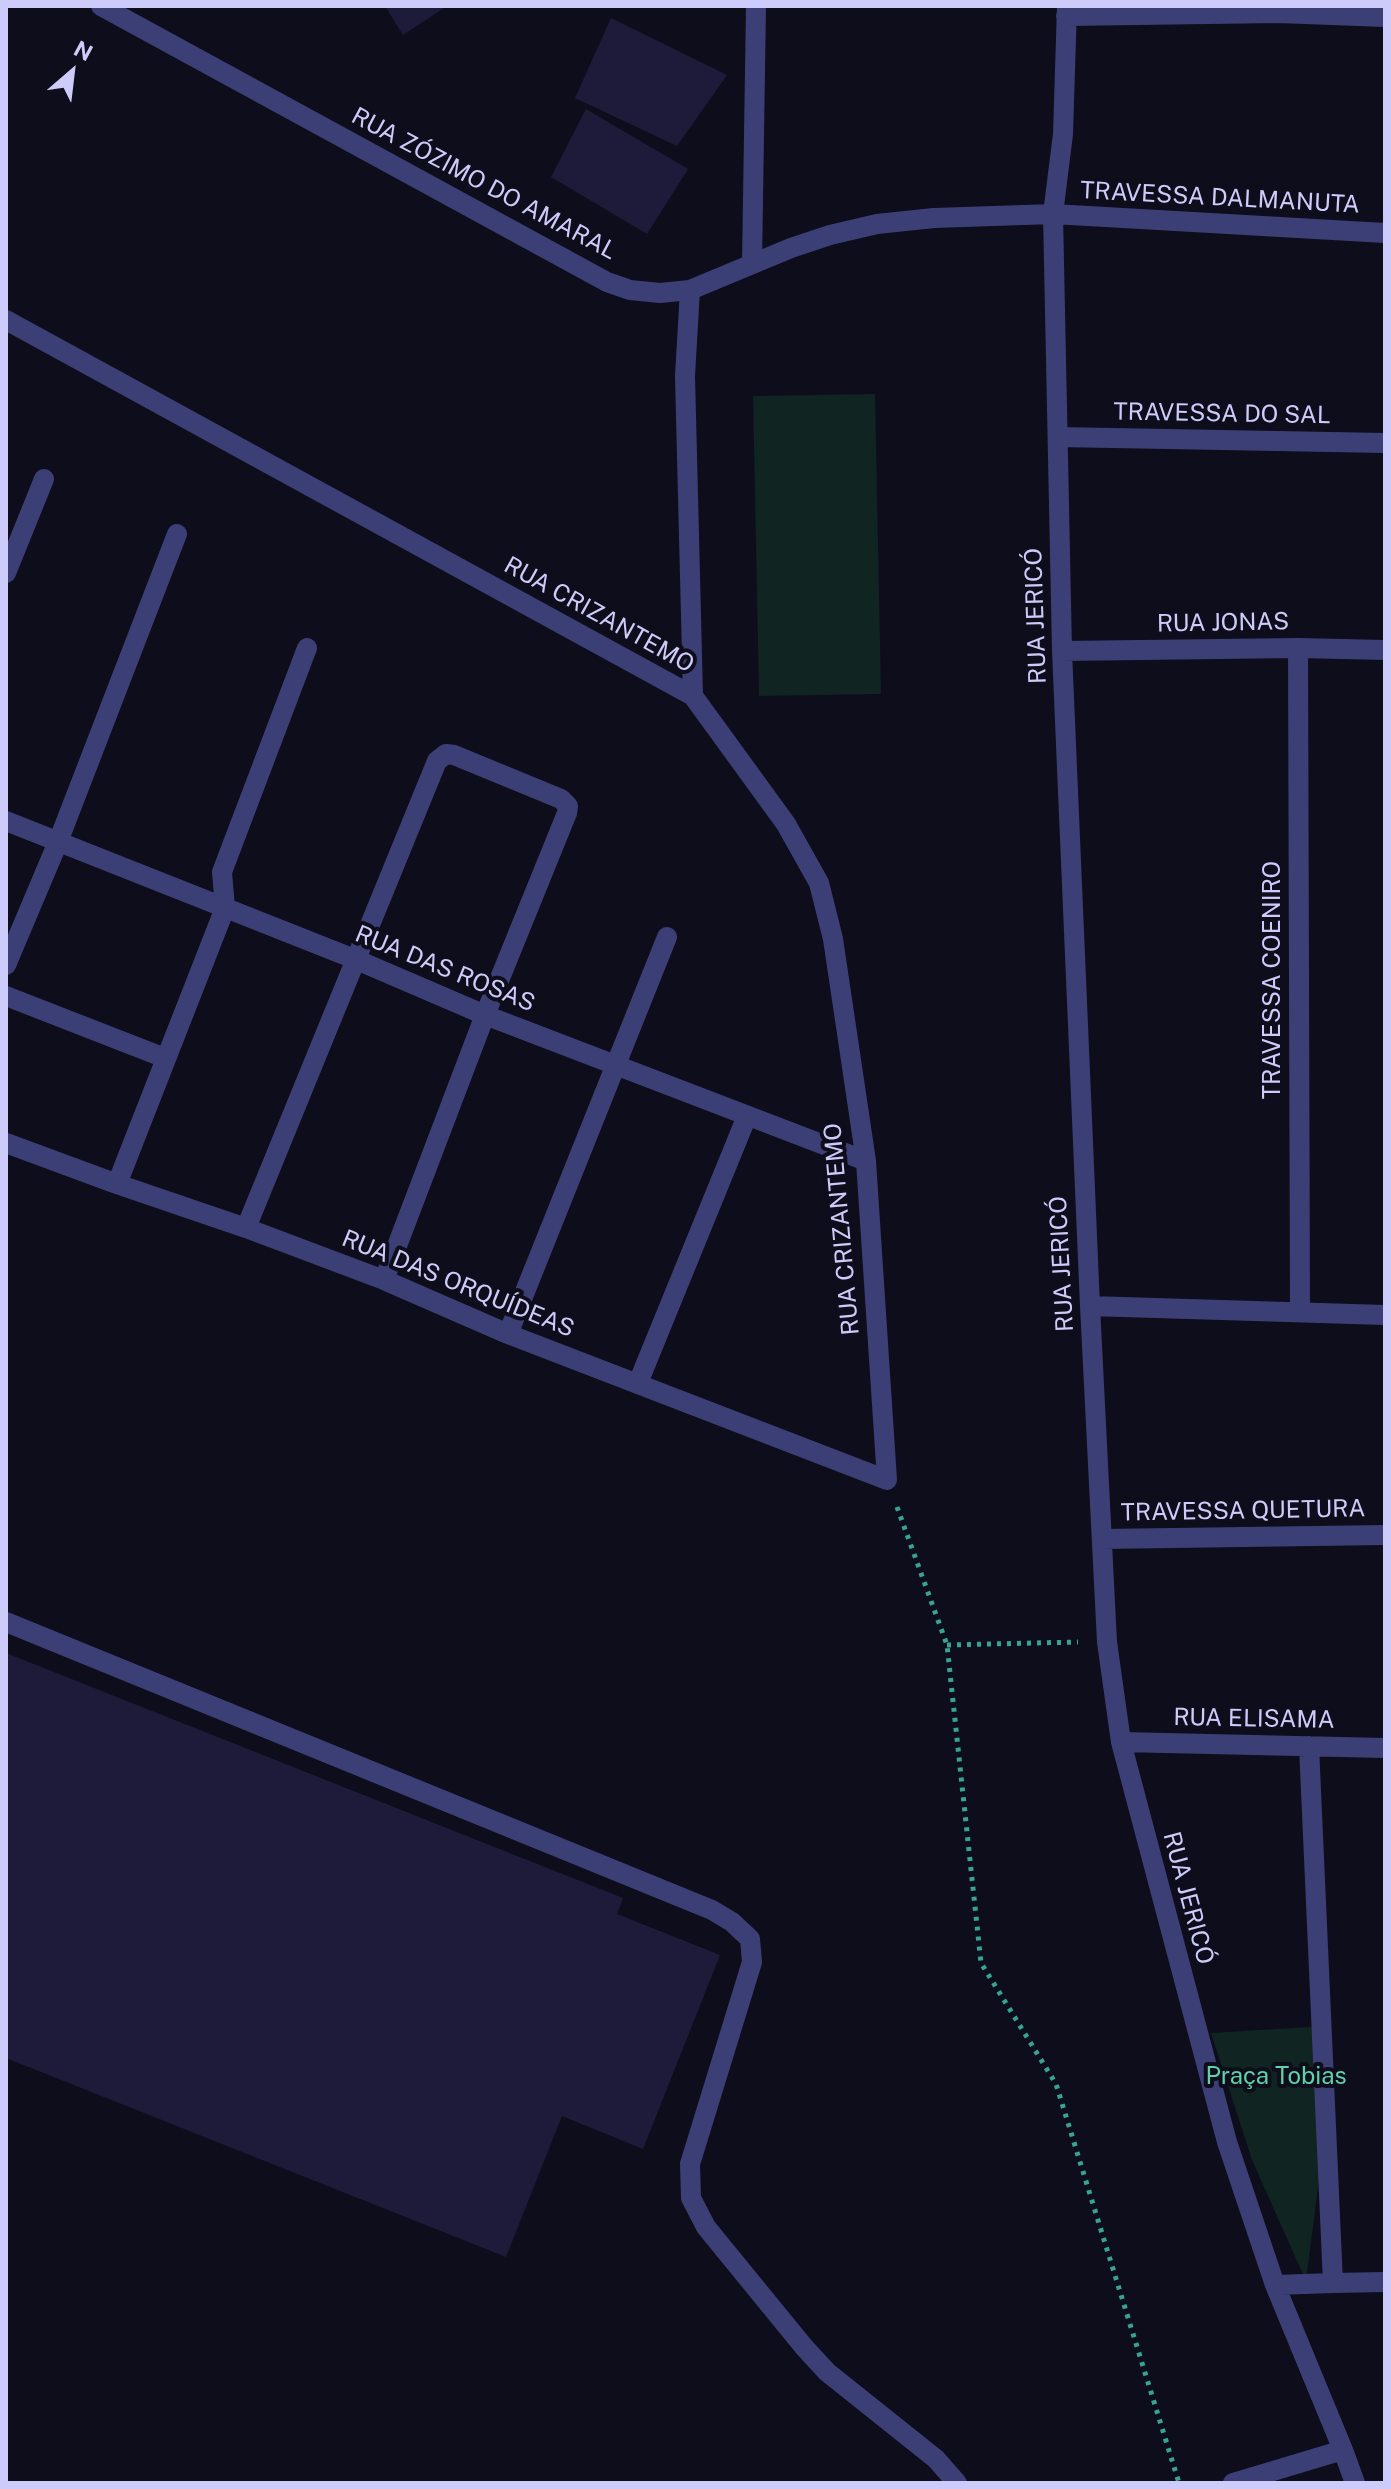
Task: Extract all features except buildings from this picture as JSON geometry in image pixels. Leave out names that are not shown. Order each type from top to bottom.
[{"type":"street","name":"RUA ZÓZIMO DO AMARAL","points":[[101,6],[607,282],[630,290],[660,293],[690,290],[791,248],[877,224],[934,218],[1053,214]]},
{"type":"street","points":[[752,264],[756,6]]},
{"type":"street","points":[[1067,11],[1385,17]]},
{"type":"street","name":"RUA JERICÓ","points":[[1067,11],[1063,134],[1053,214],[1062,651],[1107,1642],[1121,1742],[1227,2142],[1275,2285],[1355,2483]]},
{"type":"street","name":"TRAVESSA DALMANUTA","points":[[1053,214],[1385,233]]},
{"type":"street","points":[[690,290],[685,376],[693,696]]},
{"type":"street","name":"RUA CRIZANTEMO","points":[[6,320],[693,696],[786,824],[819,883],[833,939],[866,1161],[887,1480]]},
{"type":"street","name":"TRAVESSA DO SAL","points":[[1058,437],[1385,443]]},
{"type":"street","points":[[6,573],[44,479]]},
{"type":"street","points":[[6,965],[58,842],[177,534]]},
{"type":"street","points":[[117,1184],[225,908],[222,872],[307,648]]},
{"type":"street","name":"TRAVESSA COENIRO","points":[[1298,648],[1300,1312]]},
{"type":"street","name":"RUA JONAS","points":[[1062,651],[1385,650]]},
{"type":"street","points":[[246,1228],[437,761],[446,754],[454,755],[548,794],[568,806],[384,1280]]},
{"type":"street","name":"RUA DAS ROSAS","points":[[6,821],[357,960],[485,1015],[866,1161]]},
{"type":"street","points":[[508,1334],[667,937]]},
{"type":"street","points":[[6,996],[165,1058]]},
{"type":"street","points":[[638,1383],[747,1116]]},
{"type":"street","name":"RUA DAS ORQUÍDEAS","points":[[6,1143],[384,1280],[508,1334],[887,1480]]},
{"type":"street","points":[[1090,1306],[1385,1315]]},
{"type":"street","name":"TRAVESSA QUETURA","points":[[1102,1539],[1385,1535]]},
{"type":"street","points":[[6,1622],[712,1910],[732,1922],[750,1939],[752,1962],[690,2164],[691,2198],[706,2227],[819,2364],[936,2459],[957,2483]]},
{"type":"street","name":"RUA ELISAMA","points":[[1121,1742],[1385,1748]]},
{"type":"street","points":[[1309,1746],[1333,2283]]},
{"type":"street","points":[[1275,2285],[1385,2282]]},
{"type":"street","points":[[1233,2483],[1343,2450]]},
{"type":"path","points":[[887,1480],[947,1645],[981,1963],[1056,2084],[1179,2483]]},
{"type":"path","points":[[947,1645],[1107,1642]]},
{"type":"green space","points":[[875,394],[881,694],[759,696],[753,396]]},
{"type":"green space","name":"Praça Tobias","points":[[1327,2026],[1322,2157],[1306,2281],[1252,2160],[1211,2033]]}]
